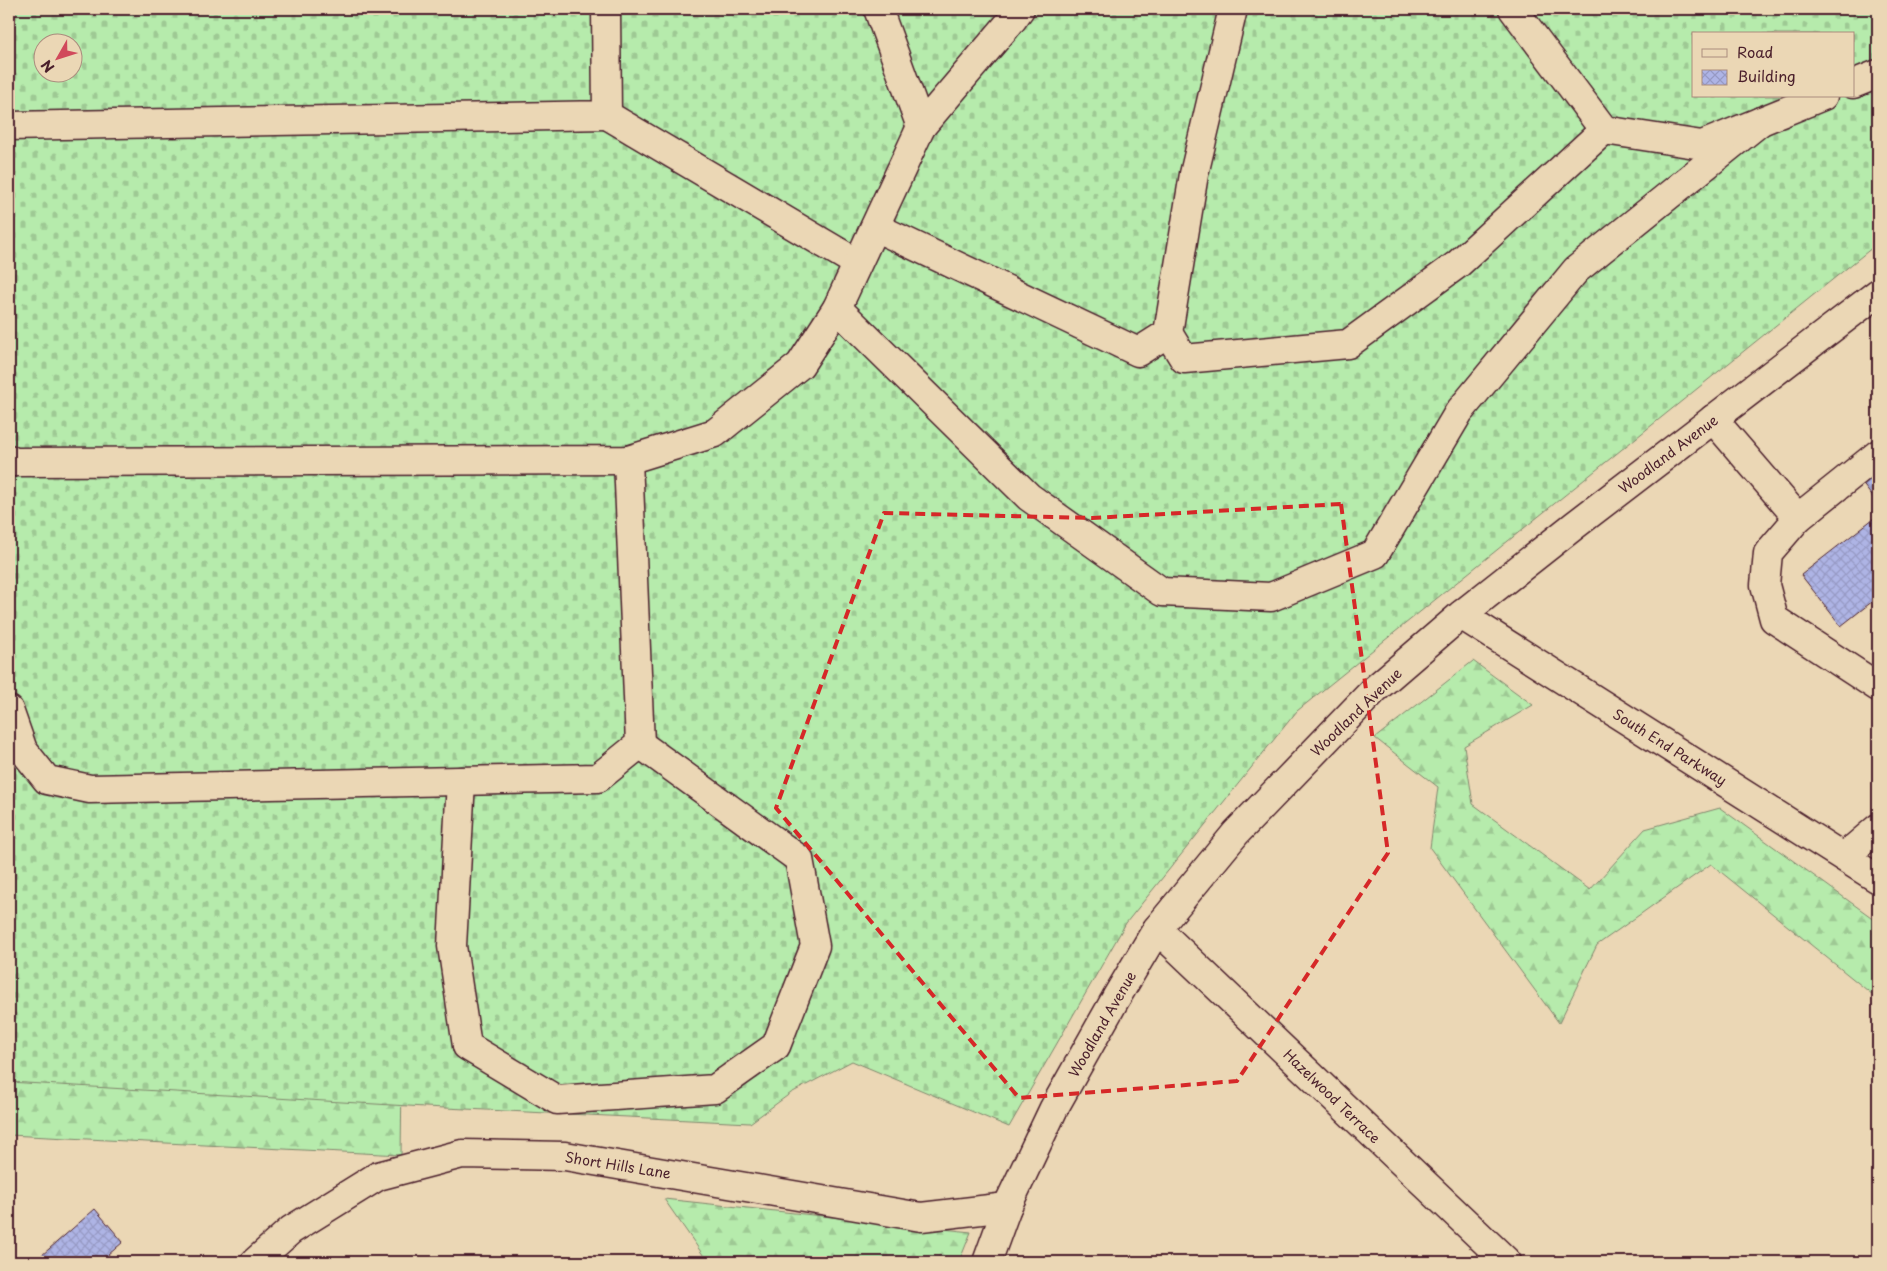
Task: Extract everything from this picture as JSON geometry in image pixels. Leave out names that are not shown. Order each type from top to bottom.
[{"type":"street","points":[[606,9],[607,115]]},
{"type":"street","points":[[878,9],[921,127]]},
{"type":"street","points":[[10,463],[628,460],[715,433],[800,365],[837,308],[921,127],[1020,9]]},
{"type":"street","points":[[1233,9],[1194,174],[1168,333],[1184,359],[1348,344],[1458,264],[1604,130]]},
{"type":"street","points":[[1513,9],[1604,130],[1702,145],[1818,98]]},
{"type":"street","points":[[1854,84],[1878,74]]},
{"type":"street","points":[[9,126],[607,115],[858,263]]},
{"type":"street","points":[[837,308],[1029,497],[1162,592],[1271,597],[1375,554],[1459,412],[1576,270],[1761,121]]},
{"type":"street","points":[[875,227],[1138,352],[1168,333]]},
{"type":"street","name":"Woodland Avenue","points":[[987,1262],[1007,1207],[1054,1108],[1116,998],[1157,929],[1236,833],[1375,690],[1461,615],[1878,293]]},
{"type":"street","points":[[1713,420],[1798,518]]},
{"type":"street","points":[[1878,454],[1798,518],[1768,553],[1765,585],[1774,619],[1878,687]]},
{"type":"street","points":[[628,460],[640,744]]},
{"type":"street","name":"South End Parkway","points":[[1461,615],[1878,879]]},
{"type":"street","points":[[9,710],[22,750],[47,780],[90,789],[598,778],[640,744]]},
{"type":"street","points":[[461,781],[452,946],[466,1046],[557,1100],[715,1089],[776,1046],[815,946],[800,859],[640,744]]},
{"type":"street","points":[[1844,857],[1878,828]]},
{"type":"street","name":"Hazelwood Terrace","points":[[1157,929],[1507,1262]]},
{"type":"street","name":"Short Hills Lane","points":[[255,1262],[291,1230],[378,1176],[462,1154],[565,1156],[922,1217],[1007,1207]]},
{"type":"highlighted area","points":[[1341,504],[1388,853],[1237,1081],[1019,1098],[776,808],[884,513],[1092,518]]},
{"type":"green space","points":[[9,9],[1878,9],[1878,243],[1297,711],[1126,923],[1009,1127],[852,1061],[791,1093],[750,1123],[425,1107],[9,1082]]},
{"type":"green space","points":[[1473,661],[1533,705],[1464,746],[1473,804],[1590,890],[1645,829],[1720,808],[1878,922],[1878,999],[1711,864],[1597,945],[1559,1023],[1430,848],[1438,787],[1375,738]]},
{"type":"green space","points":[[9,1077],[402,1077],[401,1155],[9,1135]]},
{"type":"green space","points":[[664,1199],[971,1232],[959,1262],[708,1262]]},
{"type":"building","points":[[1878,462],[1878,504],[1858,478]]},
{"type":"building","points":[[1878,515],[1878,597],[1841,626],[1801,575]]},
{"type":"building","points":[[95,1209],[123,1242],[100,1262],[34,1262]]}]
